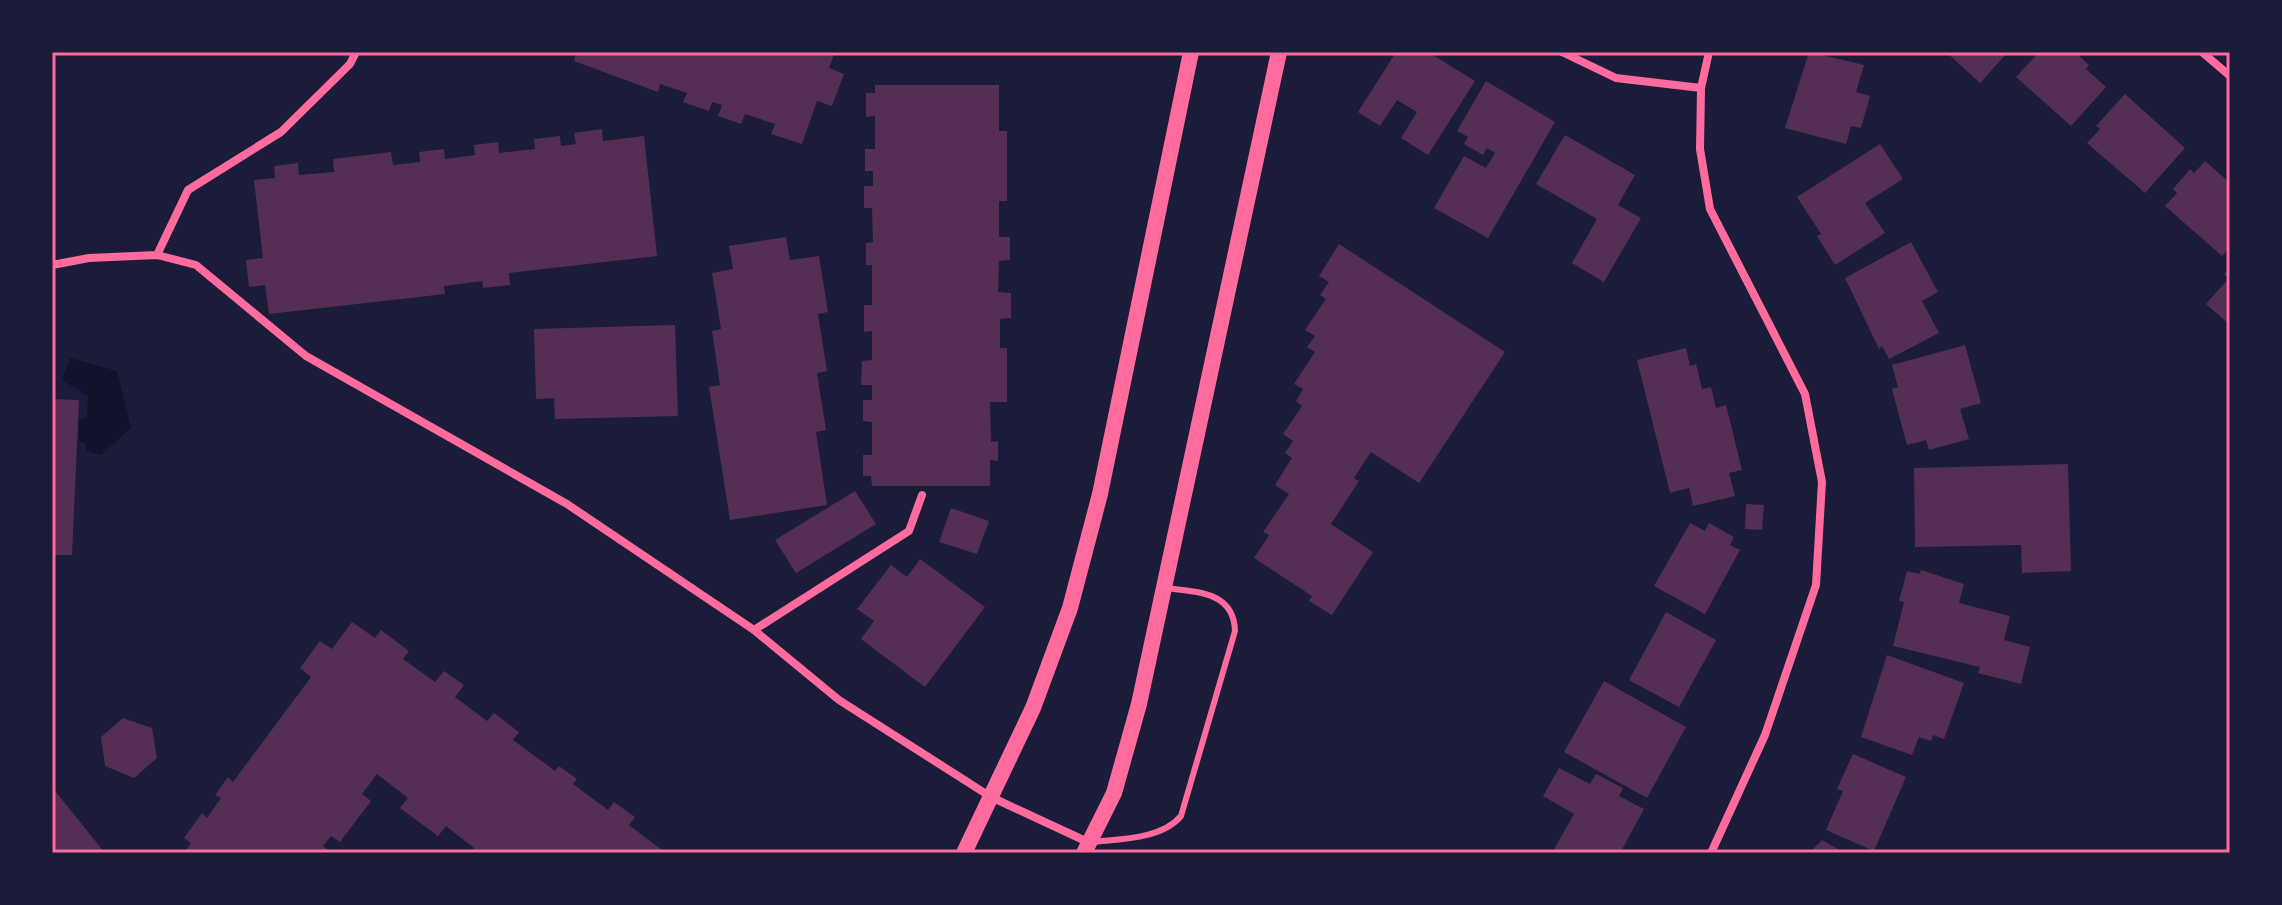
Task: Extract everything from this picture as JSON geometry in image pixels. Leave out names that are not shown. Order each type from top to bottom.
[{"type":"main road","points":[[964,853],[1033,708],[1070,608],[1100,494],[1191,52]]},
{"type":"main road","points":[[1087,848],[1114,793],[1165,588],[1279,52]]},
{"type":"street","points":[[157,255],[188,190],[281,132],[350,64],[356,52]]},
{"type":"street","points":[[1562,52],[1616,78],[1701,88]]},
{"type":"street","points":[[1709,52],[1701,88],[1700,149],[1710,209],[1805,394],[1822,482],[1816,585],[1765,735],[1711,853]]},
{"type":"street","points":[[2202,52],[2230,76]]},
{"type":"street","points":[[52,265],[89,258],[157,255],[196,265],[306,356],[567,504],[754,630],[839,700],[991,797],[1087,848]]},
{"type":"street","points":[[754,630],[909,531],[922,495]]},
{"type":"lane","points":[[1087,848],[1139,837],[1174,824],[1181,816],[1235,631],[1234,617],[1228,605],[1210,594],[1165,588]]},
{"type":"shaded area","points":[[70,358],[117,371],[131,428],[101,455],[86,451],[86,444],[79,441],[79,421],[87,417],[88,396],[62,380]]},
{"type":"building","points":[[576,52],[835,52],[829,68],[844,74],[832,106],[817,101],[802,144],[771,134],[775,124],[745,114],[741,124],[718,116],[722,105],[712,102],[709,111],[683,102],[687,93],[660,84],[658,92],[574,61]]},
{"type":"building","points":[[1396,52],[1428,52],[1475,81],[1428,155],[1401,138],[1417,112],[1397,100],[1380,126],[1358,112]]},
{"type":"building","points":[[1809,52],[1864,65],[1856,92],[1870,96],[1861,128],[1851,126],[1846,144],[1785,128]]},
{"type":"building","points":[[1946,52],[2008,52],[1980,83]]},
{"type":"building","points":[[2039,52],[2075,52],[2089,65],[2086,69],[2106,87],[2071,126],[2016,77]]},
{"type":"building","points":[[1486,81],[1555,122],[1488,238],[1434,208],[1464,156],[1486,168],[1495,153],[1487,148],[1483,155],[1464,144],[1468,137],[1457,131]]},
{"type":"building","points":[[875,85],[999,85],[999,131],[1007,131],[1007,201],[999,201],[999,237],[1010,237],[1010,260],[999,261],[998,292],[1011,293],[1011,318],[1000,319],[1000,348],[1007,348],[1007,402],[990,402],[991,442],[998,441],[998,461],[990,460],[990,486],[872,486],[871,476],[863,476],[863,455],[872,455],[872,422],[863,421],[863,400],[872,400],[872,385],[861,385],[862,361],[872,360],[872,331],[864,332],[864,305],[872,305],[872,265],[866,265],[866,243],[873,242],[872,208],[864,208],[864,186],[873,186],[873,171],[865,171],[865,149],[875,149],[875,116],[866,117],[866,93],[875,93]]},
{"type":"building","points":[[2125,94],[2185,148],[2145,193],[2087,143],[2100,129],[2096,126]]},
{"type":"building","points":[[602,129],[603,141],[644,136],[657,256],[509,273],[510,285],[483,288],[482,281],[444,286],[445,294],[269,314],[265,285],[249,287],[246,260],[263,258],[254,180],[275,178],[274,166],[298,163],[299,175],[334,172],[333,159],[391,152],[393,165],[420,162],[419,152],[444,149],[445,159],[475,155],[474,145],[498,142],[499,153],[535,149],[534,139],[560,136],[561,146],[576,144],[574,133]]},
{"type":"building","points":[[1565,135],[1635,175],[1618,205],[1641,218],[1604,282],[1572,263],[1597,219],[1536,184]]},
{"type":"building","points":[[1880,144],[1903,179],[1865,203],[1885,233],[1835,265],[1817,236],[1821,234],[1797,197]]},
{"type":"building","points":[[2205,161],[2230,183],[2230,247],[2222,256],[2165,206],[2177,193],[2173,189],[2190,169],[2194,173]]},
{"type":"building","points":[[786,237],[790,260],[819,256],[828,312],[818,314],[827,371],[817,373],[826,430],[816,432],[827,505],[730,520],[709,387],[720,385],[712,331],[721,329],[712,273],[733,269],[729,246]]},
{"type":"building","points":[[1911,242],[1938,292],[1922,301],[1939,333],[1889,359],[1882,346],[1879,349],[1845,278]]},
{"type":"building","points":[[1339,244],[1505,352],[1419,483],[1371,452],[1354,478],[1359,481],[1331,524],[1373,552],[1332,615],[1309,601],[1312,596],[1254,558],[1269,535],[1263,532],[1289,494],[1275,485],[1292,458],[1285,453],[1293,441],[1283,434],[1302,406],[1296,401],[1303,389],[1294,384],[1315,352],[1307,347],[1315,336],[1305,330],[1326,299],[1320,295],[1329,282],[1319,276]]},
{"type":"building","points":[[2230,268],[2230,325],[2206,304],[2229,278],[2224,274]]},
{"type":"building","points":[[675,325],[678,416],[555,419],[554,398],[536,399],[534,329]]},
{"type":"building","points":[[1965,345],[1981,403],[1960,409],[1969,439],[1929,450],[1926,440],[1907,445],[1892,389],[1898,387],[1892,365]]},
{"type":"building","points":[[1686,348],[1690,366],[1696,364],[1702,389],[1711,387],[1716,408],[1726,405],[1742,470],[1729,473],[1735,496],[1693,506],[1689,488],[1670,493],[1637,360]]},
{"type":"building","points":[[52,399],[79,400],[72,555],[52,555]]},
{"type":"building","points":[[2068,464],[2071,571],[2022,573],[2021,545],[1915,547],[1914,468]]},
{"type":"building","points":[[855,491],[876,524],[796,573],[775,540]]},
{"type":"building","points":[[1746,504],[1764,505],[1762,530],[1745,529]]},
{"type":"building","points":[[951,508],[989,521],[977,554],[939,542]]},
{"type":"building","points":[[1690,523],[1705,531],[1709,523],[1734,537],[1730,545],[1740,550],[1705,614],[1654,586]]},
{"type":"building","points":[[920,559],[985,607],[925,687],[861,639],[874,621],[857,609],[891,565],[907,577]]},
{"type":"building","points":[[1921,570],[1964,584],[1959,603],[2010,616],[2004,640],[2030,647],[2021,684],[1978,673],[1980,667],[1893,646],[1904,602],[1899,601],[1907,571],[1920,574]]},
{"type":"building","points":[[1666,612],[1716,640],[1679,707],[1629,680]]},
{"type":"building","points":[[352,622],[375,638],[381,630],[409,651],[403,659],[435,682],[444,671],[464,685],[455,697],[487,721],[494,713],[519,732],[513,740],[555,771],[559,766],[577,779],[573,784],[608,810],[614,802],[635,817],[629,825],[666,853],[470,853],[474,848],[446,826],[438,836],[400,808],[408,798],[377,774],[362,794],[371,801],[340,842],[331,836],[323,846],[333,853],[184,853],[191,843],[184,838],[202,813],[207,818],[221,798],[215,795],[228,777],[233,782],[311,677],[300,668],[320,641],[332,649]]},
{"type":"building","points":[[1887,655],[1964,683],[1944,739],[1933,735],[1931,741],[1919,737],[1912,755],[1861,737]]},
{"type":"building","points":[[1604,681],[1686,727],[1647,798],[1564,752]]},
{"type":"building","points":[[123,718],[152,728],[157,758],[134,778],[105,766],[101,737]]},
{"type":"building","points":[[1853,754],[1906,777],[1874,851],[1826,830],[1843,791],[1837,789]]},
{"type":"building","points":[[1559,768],[1590,784],[1596,774],[1623,788],[1619,796],[1644,809],[1620,853],[1552,853],[1574,814],[1543,796]]},
{"type":"building","points":[[52,787],[105,853],[52,853]]},
{"type":"building","points":[[1822,840],[1845,853],[1809,853]]}]
